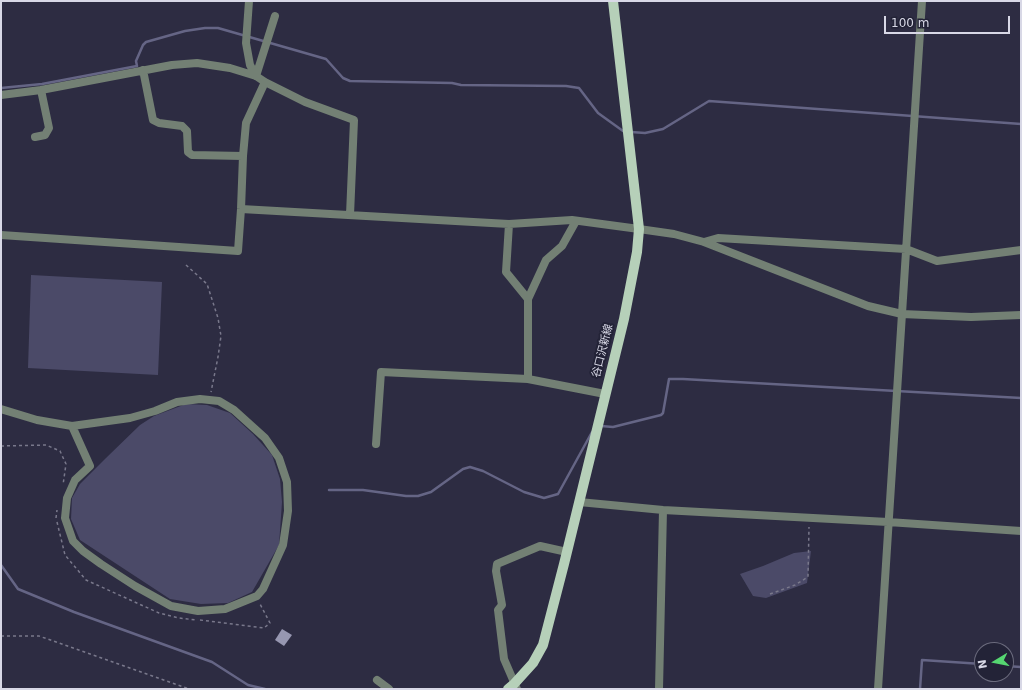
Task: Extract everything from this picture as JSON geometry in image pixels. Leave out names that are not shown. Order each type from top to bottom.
[{"type":"main road","name":"谷口沢新線","points":[[513,687],[533,663],[542,645],[567,552],[624,319],[637,252],[639,229],[613,1]]},
{"type":"street","points":[[249,1],[246,43],[250,64],[256,76]]},
{"type":"street","points":[[878,689],[922,1]]},
{"type":"street","points":[[256,76],[275,16]]},
{"type":"street","points":[[1,95],[41,90],[172,65],[197,63],[230,68],[256,76],[305,102],[354,120],[350,215]]},
{"type":"street","points":[[143,70],[153,120],[159,123],[182,126],[187,131],[188,152],[192,155],[243,156]]},
{"type":"street","points":[[1,236],[238,251],[246,123],[265,82]]},
{"type":"street","points":[[35,137],[45,135],[49,128],[41,90]]},
{"type":"street","points":[[241,209],[509,224],[576,221],[639,229],[674,234],[704,242],[868,306],[902,314],[971,317],[1021,315]]},
{"type":"street","points":[[528,379],[528,299],[546,260],[562,246],[576,221]]},
{"type":"street","points":[[509,224],[506,272],[528,299]]},
{"type":"street","points":[[704,242],[718,238],[906,249],[937,261],[1021,250]]},
{"type":"street","points":[[376,444],[381,372],[528,379],[605,394]]},
{"type":"street","points":[[1,409],[37,420],[72,426],[130,418],[155,411],[178,402],[200,399],[219,401],[234,410],[265,438],[279,458],[287,482],[288,510],[283,545],[263,589],[257,596],[225,609],[198,611],[171,606],[135,586],[83,551],[73,541],[65,518],[67,498],[75,480],[90,466],[72,426]]},
{"type":"street","points":[[579,502],[663,510],[1021,531]]},
{"type":"street","points":[[659,689],[663,510]]},
{"type":"street","points":[[513,687],[504,659],[498,610],[502,605],[496,571],[497,564],[540,546],[567,552]]},
{"type":"street","points":[[377,680],[389,689]]},
{"type":"path","points":[[186,265],[207,284],[218,318],[221,336],[217,364],[209,400]]},
{"type":"path","points":[[1,446],[46,445],[60,451],[66,464],[63,486]]},
{"type":"path","points":[[58,508],[56,515],[65,555],[86,580],[153,610],[179,618],[218,621],[264,628],[270,623],[257,596]]},
{"type":"path","points":[[770,594],[795,585],[808,577],[809,519]]},
{"type":"path","points":[[1,636],[39,636],[189,689]]},
{"type":"shaded area","points":[[31,275],[162,282],[158,375],[28,368]]},
{"type":"shaded area","points":[[186,404],[207,405],[230,413],[253,434],[272,455],[280,479],[282,502],[279,545],[252,592],[228,603],[201,604],[170,599],[80,540],[71,519],[72,498],[80,484],[106,458],[140,425],[154,416]]},
{"type":"shaded area","points":[[811,551],[807,583],[766,598],[753,596],[740,574],[794,553]]},
{"type":"building","points":[[282,629],[292,635],[284,646],[275,640]]},
{"type":"waterway","points":[[1,88],[42,84],[137,66],[136,61],[143,45],[146,42],[185,31],[218,28],[326,59],[343,78],[350,81],[452,83],[461,85],[566,86],[579,88],[598,113],[623,131],[626,131]]},
{"type":"waterway","points":[[631,132],[645,133],[663,129],[709,101],[1021,124]]},
{"type":"waterway","points":[[601,426],[613,427],[661,415],[663,413],[669,379],[1021,398]]},
{"type":"waterway","points":[[329,490],[363,490],[406,496],[418,496],[431,492],[463,469],[470,467],[483,471],[524,492],[544,498],[558,494],[592,432]]},
{"type":"waterway","points":[[1,565],[18,589],[74,612],[212,662],[248,685],[265,689]]},
{"type":"waterway","points":[[920,689],[922,660],[974,663]]},
{"type":"waterway","points":[[1014,667],[1021,667]]}]
